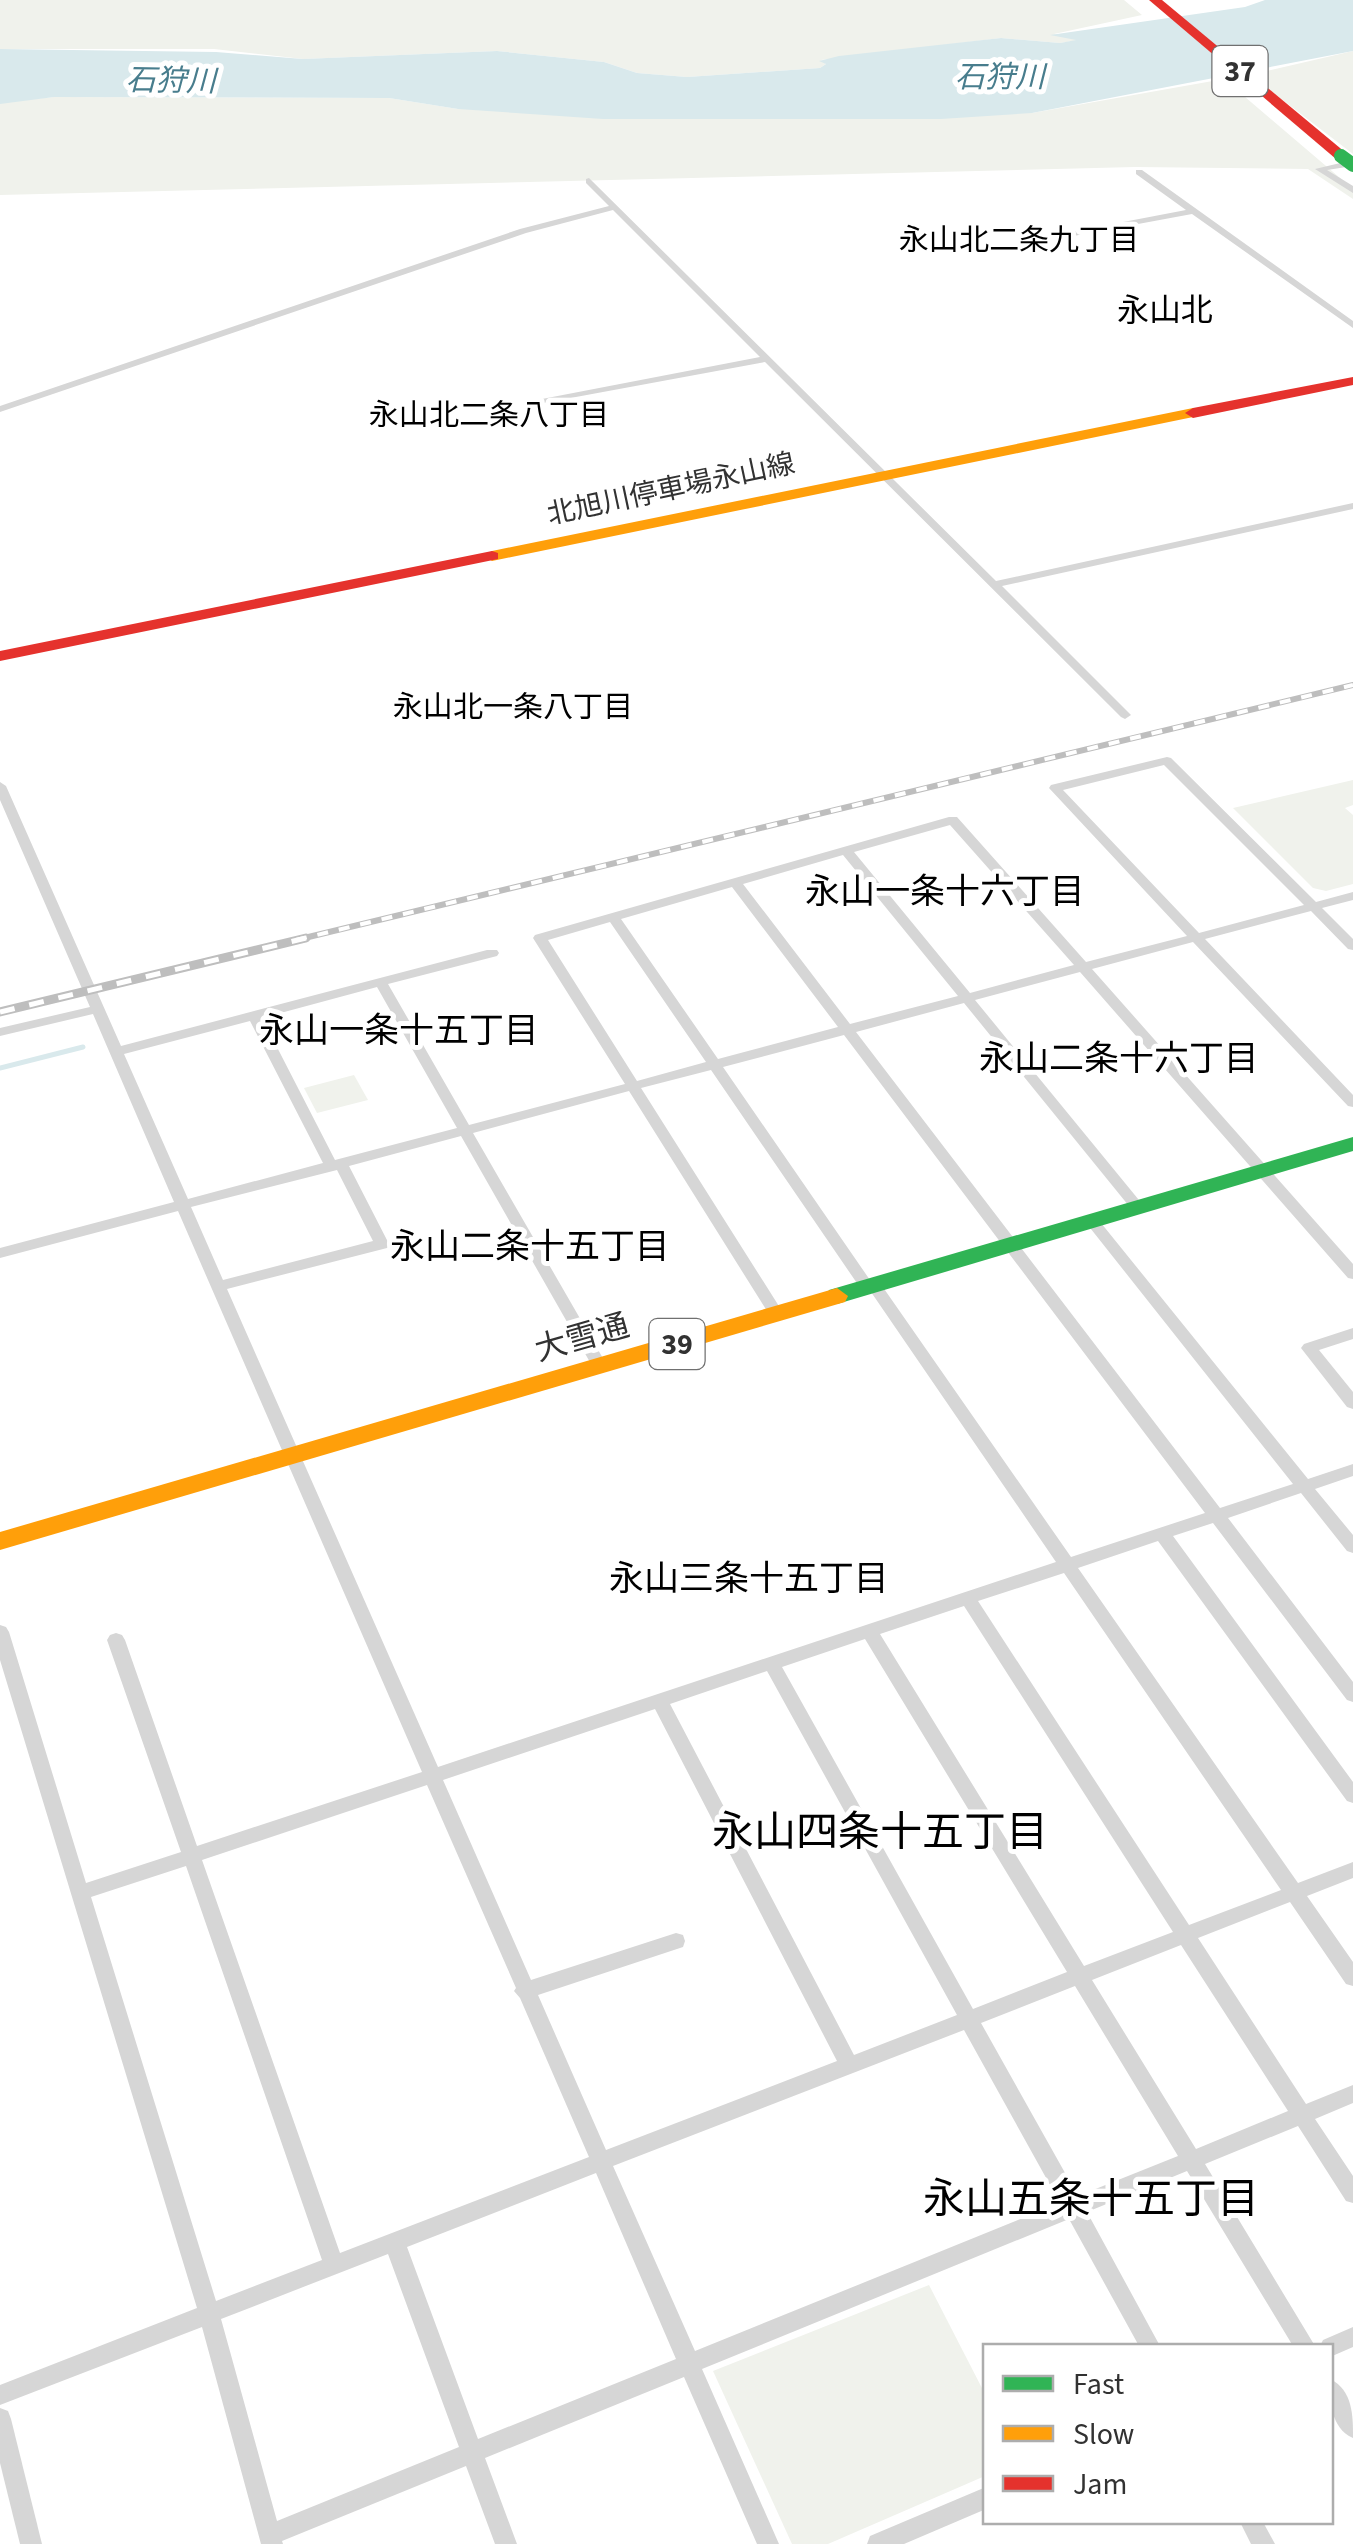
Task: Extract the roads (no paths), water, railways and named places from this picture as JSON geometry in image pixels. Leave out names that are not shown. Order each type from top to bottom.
[{"type":"main road","name":"37","points":[[1155,0],[1343,156]]},
{"type":"main road","name":"北旭川停車場永山線","points":[[0,656],[1353,371]]},
{"type":"main road","name":"北旭川停車場永山線","points":[[0,646],[1353,380]]},
{"type":"main road","name":"大雪通","points":[[0,1541],[1353,1144]]},
{"type":"street","points":[[1343,156],[1319,170],[1353,190]]},
{"type":"street","points":[[1139,172],[1353,326]]},
{"type":"street","points":[[590,181],[1125,715]]},
{"type":"street","points":[[0,409],[523,230],[614,208]]},
{"type":"street","points":[[1070,234],[1194,212]]},
{"type":"street","points":[[542,402],[766,359]]},
{"type":"street","points":[[992,585],[1353,506]]},
{"type":"street","points":[[1353,946],[1168,760],[1055,788],[1353,1103]]},
{"type":"street","points":[[0,786],[768,2544]]},
{"type":"street","points":[[777,1315],[540,938],[953,820],[1353,1274]]},
{"type":"street","points":[[845,850],[1138,1208]]},
{"type":"street","points":[[735,882],[1353,1695]]},
{"type":"street","points":[[0,1253],[1353,896]]},
{"type":"street","points":[[614,918],[1353,1978]]},
{"type":"street","points":[[115,1052],[492,952]]},
{"type":"street","points":[[382,984],[600,1367]]},
{"type":"street","points":[[0,1032],[98,1009]]},
{"type":"street","points":[[219,1286],[382,1244],[255,1017]]},
{"type":"street","points":[[1092,1221],[1353,1548]]},
{"type":"street","points":[[1353,1333],[1309,1348],[1353,1403]]},
{"type":"street","points":[[83,1892],[1353,1470]]},
{"type":"street","points":[[1163,1535],[1353,1796]]},
{"type":"street","points":[[968,1599],[1353,2194]]},
{"type":"street","points":[[0,1632],[83,1892],[209,2314],[270,2540],[688,2364],[1353,2094]]},
{"type":"street","points":[[870,1632],[1304,2344]]},
{"type":"street","points":[[116,1640],[334,2264]]},
{"type":"street","points":[[771,1662],[1149,2344]]},
{"type":"street","points":[[660,1702],[848,2063]]},
{"type":"street","points":[[0,2395],[1353,1870]]},
{"type":"street","points":[[524,1991],[676,1940]]},
{"type":"street","points":[[394,2240],[506,2544]]},
{"type":"street","points":[[1333,2394],[1353,2427]]},
{"type":"street","points":[[0,2419],[31,2544]]},
{"type":"street","points":[[878,2544],[983,2499]]},
{"type":"water","name":"石狩川","points":[[1265,0],[1353,0],[1353,51],[1032,113],[941,119],[603,119],[458,109],[389,98],[54,97],[0,104],[0,49],[216,52],[303,59],[497,51],[604,62],[637,73],[687,77],[820,68],[826,64],[819,61],[839,56],[1001,38],[1060,43],[1076,40],[1050,35],[1245,7]]},
{"type":"waterway","points":[[0,1068],[83,1047]]},
{"type":"railway","points":[[296,940],[1353,685]]},
{"type":"railway","points":[[0,1012],[306,938]]},
{"type":"district","name":"永山北二条九丁目","points":[[1019,240]]},
{"type":"district","name":"永山北","points":[[1165,311]]},
{"type":"district","name":"永山北二条八丁目","points":[[489,415]]},
{"type":"district","name":"永山北一条八丁目","points":[[513,707]]},
{"type":"district","name":"永山一条十六丁目","points":[[945,892]]},
{"type":"district","name":"永山一条十五丁目","points":[[399,1031]]},
{"type":"district","name":"永山二条十六丁目","points":[[1119,1059]]},
{"type":"district","name":"永山二条十五丁目","points":[[530,1247]]},
{"type":"district","name":"永山三条十五丁目","points":[[749,1579]]},
{"type":"district","name":"永山四条十五丁目","points":[[880,1833]]},
{"type":"district","name":"永山五条十五丁目","points":[[1091,2200]]}]
